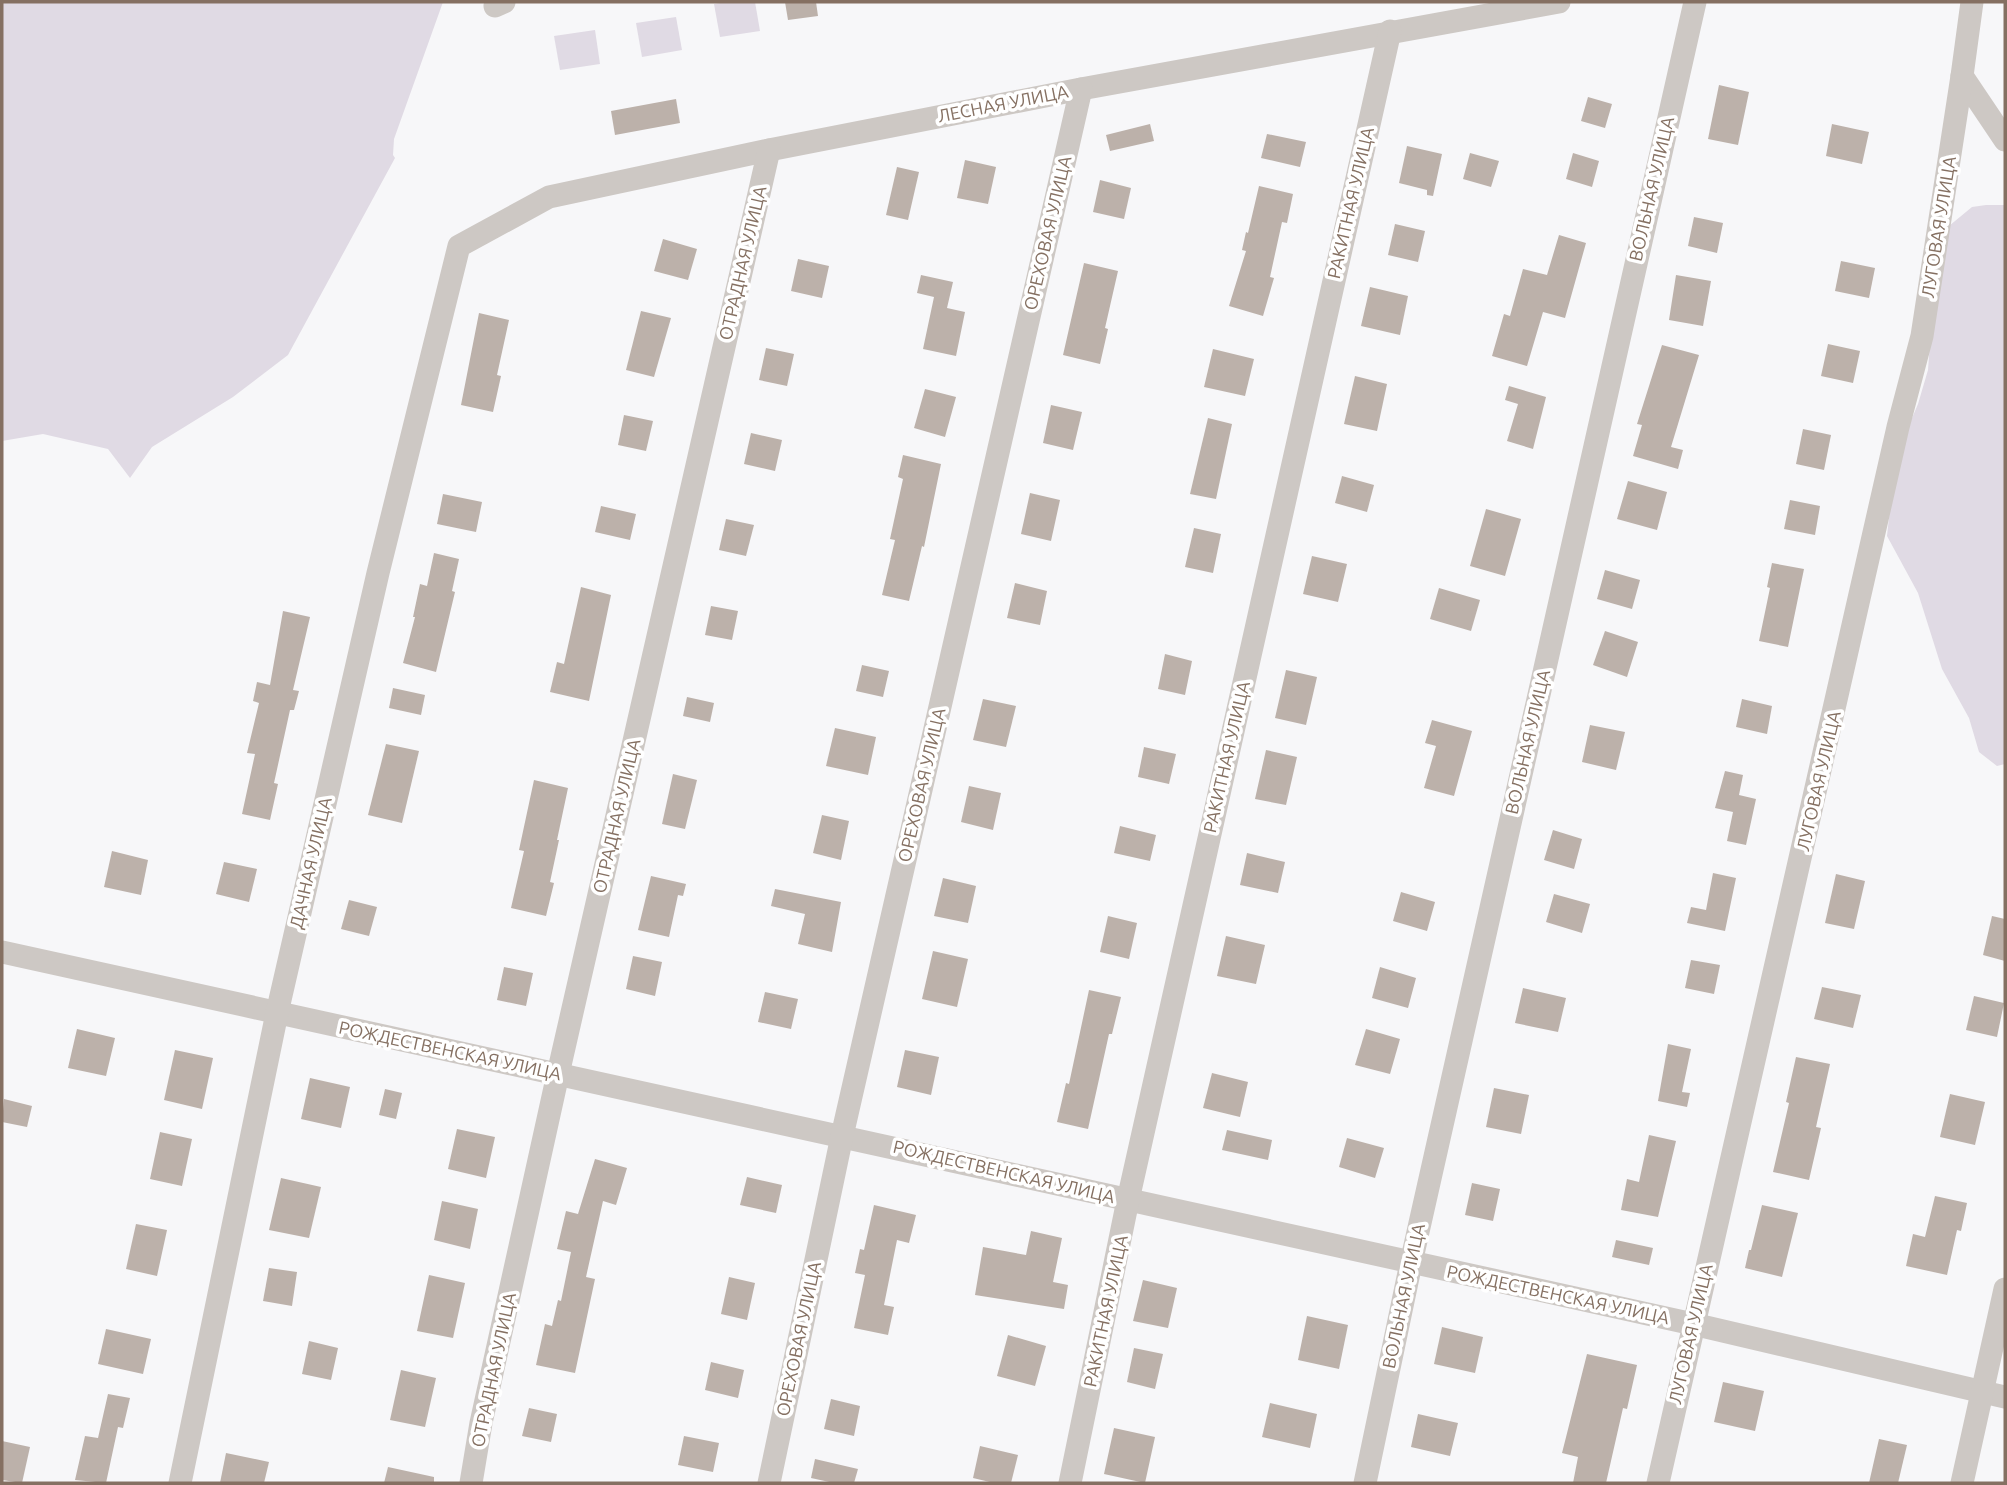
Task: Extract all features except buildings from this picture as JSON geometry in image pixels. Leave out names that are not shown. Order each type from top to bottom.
[{"type":"street","name":"ЛЕСНАЯ УЛИЦА","points":[[459,246],[549,197],[769,150],[1081,89],[1559,2]]},
{"type":"street","name":"ВОЛЬНАЯ УЛИЦА","points":[[1365,1483],[1411,1263],[1695,2]]},
{"type":"street","name":"ЛУГОВАЯ УЛИЦА","points":[[1658,1483],[1898,427],[1922,336],[1972,2]]},
{"type":"street","name":"РАКИТНАЯ УЛИЦА","points":[[1070,1483],[1128,1200],[1390,31]]},
{"type":"street","points":[[1962,76],[2005,140]]},
{"type":"street","name":"ОРЕХОВАЯ УЛИЦА","points":[[769,1483],[842,1136],[1081,89]]},
{"type":"street","name":"ОТРАДНАЯ УЛИЦА","points":[[471,1483],[481,1423],[558,1074],[769,150]]},
{"type":"street","name":"ДАЧНАЯ УЛИЦА","points":[[180,1483],[277,1013],[378,573],[459,246]]},
{"type":"street","name":"РОЖДЕСТВЕНСКАЯ УЛИЦА","points":[[2,952],[1693,1324],[1994,1395]]},
{"type":"street","points":[[1962,1483],[1994,1395],[2005,1289]]},
{"type":"shaded area","points":[[2,2],[443,2],[394,139],[395,158],[288,355],[233,397],[152,447],[130,478],[108,449],[43,434],[2,441]]},
{"type":"shaded area","points":[[755,2],[760,31],[720,37],[714,4]]},
{"type":"shaded area","points":[[676,17],[682,50],[642,57],[636,23]]},
{"type":"shaded area","points":[[595,30],[600,64],[560,70],[554,36]]},
{"type":"shaded area","points":[[2005,205],[2005,764],[1997,766],[1979,752],[1969,718],[1942,669],[1918,593],[1887,536],[1892,489],[1901,444],[1918,404],[1928,370],[1934,285],[1949,226],[1972,207]]}]
